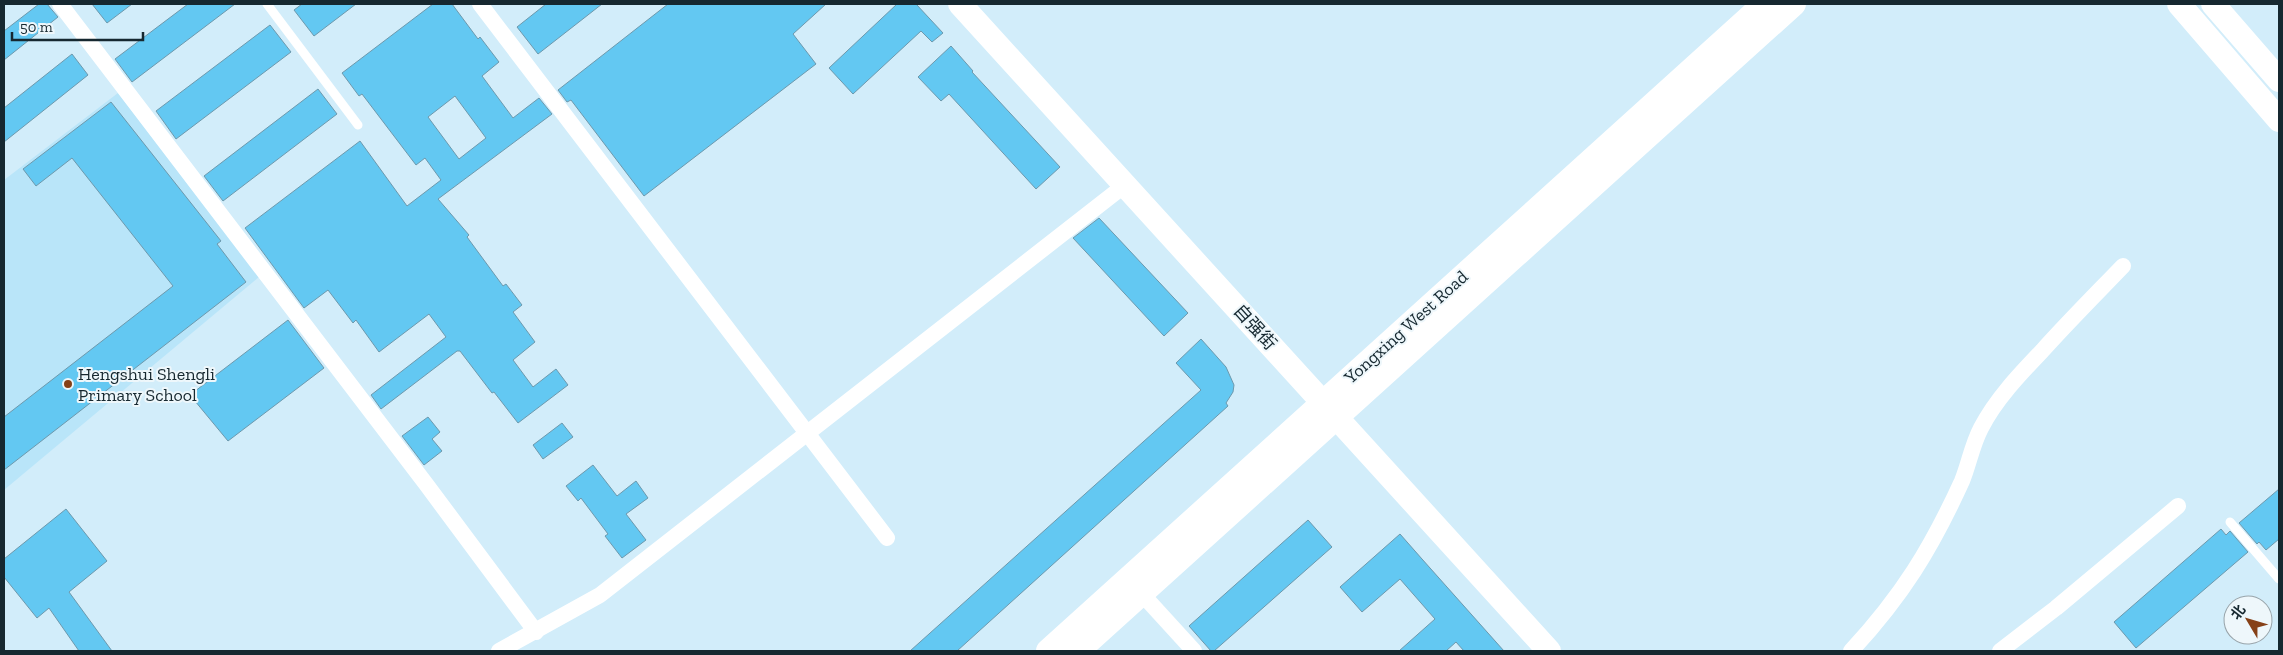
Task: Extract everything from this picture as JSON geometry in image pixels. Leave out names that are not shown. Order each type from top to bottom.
[{"type":"main road","name":"自强街","points":[[960,4],[1549,651]]},
{"type":"main road","name":"Yongxing West Road","points":[[1078,651],[1142,594],[1330,410],[1764,4]]},
{"type":"main road","name":"Yongxing West Road","points":[[1048,651],[1330,410],[1794,4]]},
{"type":"main road","points":[[2179,4],[2279,120]]},
{"type":"main road","points":[[2213,4],[2279,80]]},
{"type":"street","points":[[60,4],[432,492],[536,632]]},
{"type":"street","points":[[480,4],[888,538]]},
{"type":"street","points":[[499,651],[600,595],[807,431],[1125,185]]},
{"type":"street","points":[[1851,651],[1892,604],[1920,565],[1937,534],[1963,478],[1981,428],[1998,401],[2023,370],[2123,266]]},
{"type":"street","points":[[2000,651],[2056,608],[2178,506]]},
{"type":"street","points":[[1142,594],[1194,651]]},
{"type":"lane","points":[[267,4],[358,125]]},
{"type":"lane","points":[[2230,522],[2279,579]]},
{"type":"shaded area","name":"Hengshui Shengli Primary School","points":[[118,93],[259,277],[4,490],[4,180]]},
{"type":"building","points":[[39,4],[47,4],[58,17],[4,60],[4,31]]},
{"type":"building","points":[[92,4],[132,4],[107,23]]},
{"type":"building","points":[[188,4],[235,4],[132,82],[115,59]]},
{"type":"building","points":[[302,4],[356,4],[314,36],[294,10]]},
{"type":"building","points":[[433,4],[452,4],[478,39],[480,37],[499,62],[482,76],[513,118],[539,98],[552,114],[438,199],[469,235],[467,237],[503,286],[506,284],[522,305],[513,312],[535,342],[513,360],[533,387],[556,369],[568,385],[518,423],[460,351],[457,351],[381,409],[371,395],[446,337],[429,314],[379,352],[356,320],[353,323],[328,290],[304,308],[245,228],[360,141],[407,206],[441,180],[425,158],[416,165],[362,94],[359,96],[342,73]],"holes":[[[455,96],[486,138],[459,159],[428,117]]]},
{"type":"building","points":[[546,4],[602,4],[538,54],[517,27]]},
{"type":"building","points":[[668,4],[826,4],[793,34],[816,64],[644,196],[571,100],[567,102],[558,90]]},
{"type":"building","points":[[897,4],[916,4],[943,33],[932,42],[921,31],[853,94],[829,68]]},
{"type":"building","points":[[270,25],[291,52],[176,139],[156,111]]},
{"type":"building","points":[[951,46],[972,72],[1060,167],[1036,189],[949,94],[941,101],[918,77]]},
{"type":"building","points":[[72,54],[88,75],[4,142],[4,108]]},
{"type":"building","points":[[318,89],[337,114],[223,201],[204,176]]},
{"type":"building","points":[[111,102],[221,241],[217,244],[246,282],[4,470],[4,417],[173,286],[72,158],[36,186],[23,169]]},
{"type":"building","points":[[1099,218],[1188,313],[1164,336],[1073,238]]},
{"type":"building","points":[[288,320],[324,368],[228,441],[190,395]]},
{"type":"building","points":[[1201,339],[1226,367],[1234,385],[1233,392],[1226,403],[1228,406],[957,651],[910,651],[1201,390],[1176,363]]},
{"type":"building","points":[[428,417],[440,432],[432,439],[442,451],[424,465],[402,436]]},
{"type":"building","points":[[562,423],[573,437],[543,459],[533,445]]},
{"type":"building","points":[[593,465],[617,496],[636,481],[648,498],[626,514],[646,540],[622,558],[605,536],[608,534],[581,498],[578,501],[566,486]]},
{"type":"building","points":[[2279,489],[2279,539],[2266,550],[2259,542],[2257,544],[2239,523]]},
{"type":"building","points":[[66,509],[107,561],[69,592],[112,651],[79,651],[49,608],[37,618],[4,577],[4,559]]},
{"type":"building","points":[[1308,520],[1332,547],[1214,651],[1211,651],[1189,626]]},
{"type":"building","points":[[2221,529],[2226,535],[2230,531],[2248,552],[2136,648],[2114,622]]},
{"type":"building","points":[[1400,534],[1504,651],[1464,651],[1456,642],[1446,651],[1399,651],[1435,619],[1400,579],[1362,612],[1340,587]]},
{"type":"place","name":"Hengshui Shengli Primary School","points":[[68,384]]}]
